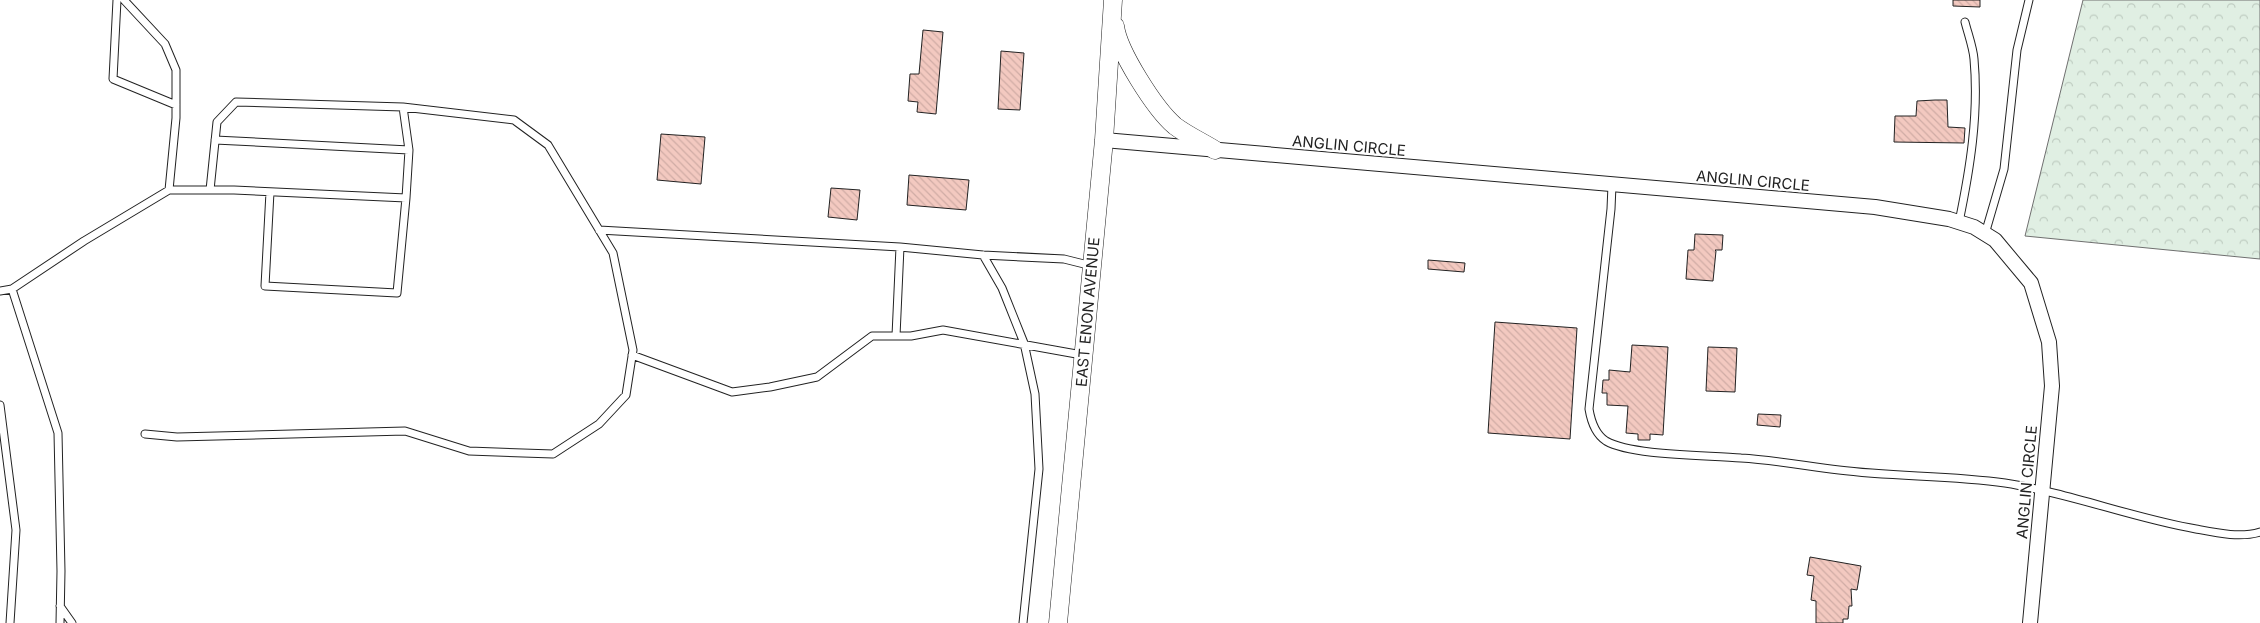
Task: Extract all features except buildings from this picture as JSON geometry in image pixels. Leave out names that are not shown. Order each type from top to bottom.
[{"type":"street","name":"EAST ENON AVENUE","points":[[1058,623],[1104,140],[1113,4]]},
{"type":"street","points":[[1113,4],[1116,38],[1155,103],[1175,126],[1214,150]]},
{"type":"street","name":"ANGLIN CIRCLE","points":[[1104,140],[1874,208],[1959,222],[1974,227],[1995,240],[2031,283],[2049,342],[2052,386],[2030,623]]},
{"type":"lane","points":[[116,0],[113,79],[176,105]]},
{"type":"lane","points":[[124,0],[165,44],[176,70],[176,105],[169,190]]},
{"type":"lane","points":[[1985,234],[2004,169],[2018,50],[2029,0]]},
{"type":"lane","points":[[1959,222],[1975,134],[1974,58],[1965,22]]},
{"type":"lane","points":[[145,434],[177,437],[406,431],[469,451],[553,454],[599,424],[626,395],[633,350],[613,253],[548,144],[514,120],[403,107],[236,102],[216,122],[210,190]]},
{"type":"lane","points":[[270,192],[265,286],[397,293],[406,198],[408,150],[403,107]]},
{"type":"lane","points":[[215,140],[408,150]]},
{"type":"lane","points":[[1612,185],[1608,247],[1589,409],[1591,422],[1605,440],[1621,448],[1742,458],[1867,473],[1975,480],[2042,491],[2163,523],[2222,534],[2252,534],[2260,532]]},
{"type":"lane","points":[[0,291],[12,289],[84,240],[169,190],[406,198]]},
{"type":"lane","points":[[599,230],[900,247],[983,255],[1064,259],[1092,266]]},
{"type":"lane","points":[[896,336],[900,247]]},
{"type":"lane","points":[[983,255],[1002,288],[1024,343],[1035,394],[1039,469],[1023,623]]},
{"type":"lane","points":[[12,289],[58,433],[60,623]]},
{"type":"lane","points":[[632,355],[732,392],[770,387],[817,377],[872,336],[911,336],[943,330],[1084,355]]},
{"type":"lane","points":[[0,405],[16,530],[10,623]]},
{"type":"lane","points":[[60,606],[72,623]]},
{"type":"green space","points":[[2083,0],[2260,0],[2260,259],[2025,236]]}]
